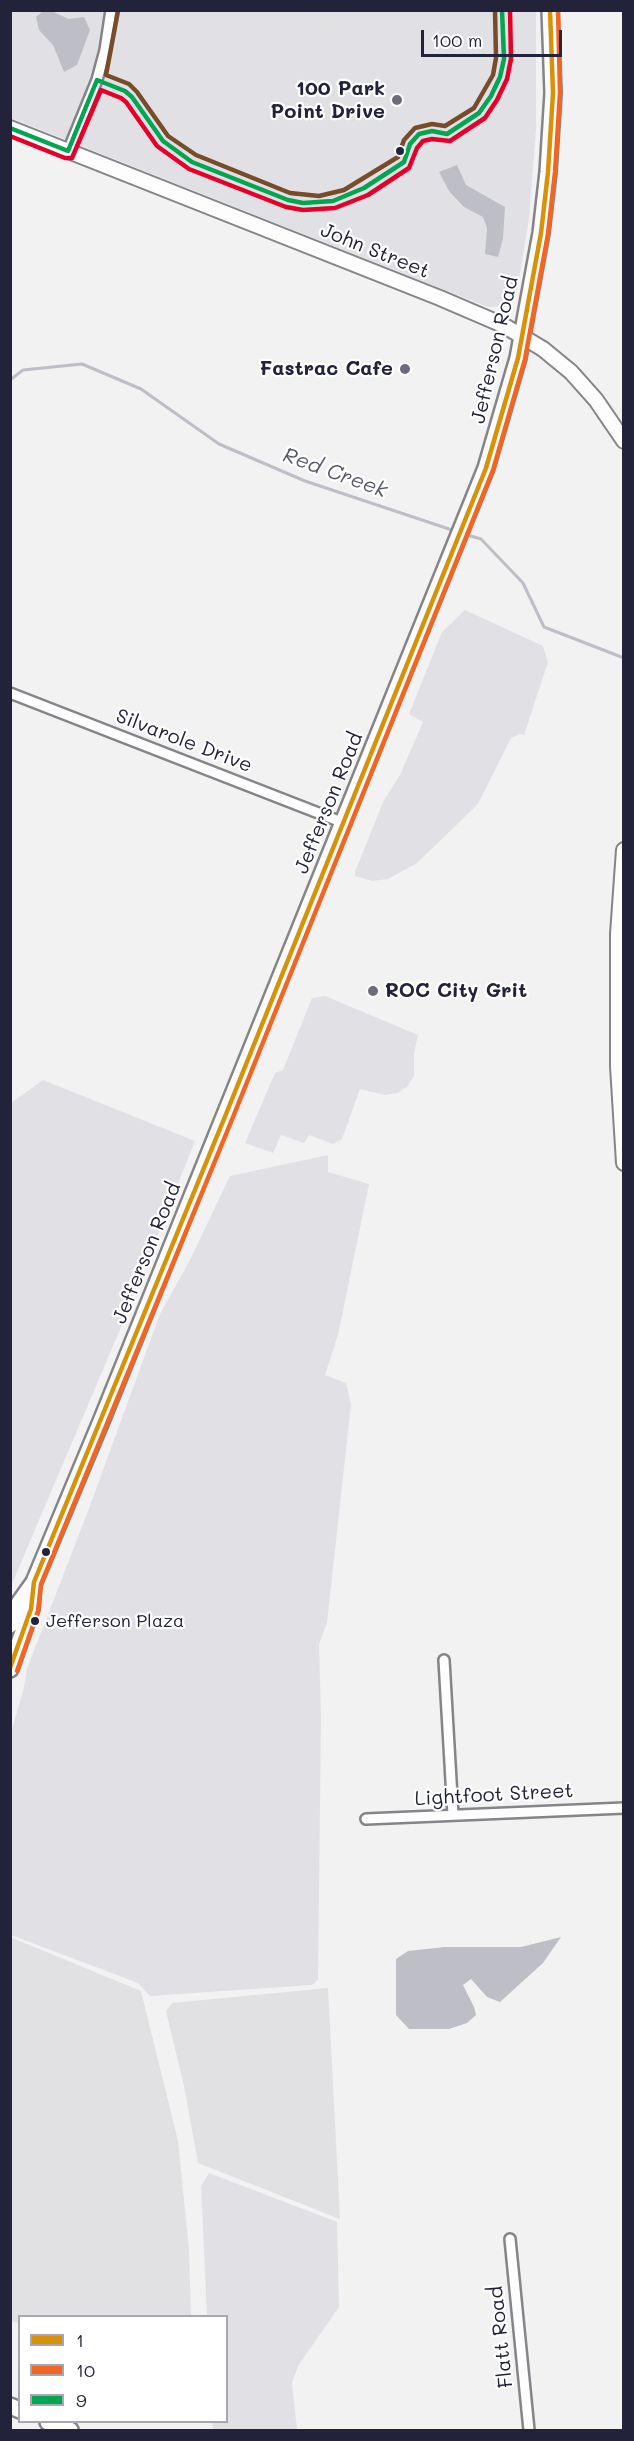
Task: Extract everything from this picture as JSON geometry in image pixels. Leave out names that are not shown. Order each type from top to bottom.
[{"type":"main road","name":"Jefferson Road","points":[[10,1625],[20,1603],[34,1582],[467,520],[499,429],[535,271],[548,172],[553,93],[550,10]]},
{"type":"main road","name":"Jefferson Road","points":[[10,1669],[31,1609],[34,1582]]},
{"type":"main road","points":[[53,2423],[70,2430]]},
{"type":"street","points":[[68,151],[97,80],[105,50],[111,10]]},
{"type":"street","name":"John Street","points":[[10,128],[503,325],[543,349],[583,385],[624,441]]},
{"type":"street","name":"Silvarole Drive","points":[[10,693],[344,822]]},
{"type":"street","points":[[624,850],[618,934],[624,1163]]},
{"type":"street","points":[[444,1660],[453,1815]]},
{"type":"street","name":"Lightfoot Street","points":[[366,1819],[624,1808]]},
{"type":"street","name":"Flatt Road","points":[[510,2239],[529,2430]]},
{"type":"shaded area","points":[[49,10],[69,19],[84,17],[90,30],[77,65],[64,72],[53,45],[39,30],[36,17],[43,11]]},
{"type":"shaded area","points":[[10,11],[536,11],[536,130],[529,219],[516,297],[504,307],[488,307],[11,118]]},
{"type":"shaded area","points":[[307,11],[359,11],[338,27],[321,33]]},
{"type":"shaded area","points":[[457,165],[466,185],[505,207],[503,239],[498,257],[485,254],[487,228],[483,217],[464,207],[449,191],[439,172]]},
{"type":"shaded area","points":[[465,610],[543,646],[548,662],[524,735],[519,734],[511,738],[478,804],[417,863],[388,879],[372,881],[355,876],[384,800],[400,775],[423,722],[409,714],[442,632]]},
{"type":"shaded area","points":[[325,996],[418,1035],[414,1053],[414,1076],[407,1087],[397,1093],[385,1095],[360,1089],[342,1139],[333,1144],[309,1135],[304,1143],[281,1135],[273,1153],[245,1143],[275,1073],[283,1070],[312,998]]},
{"type":"shaded area","points":[[43,1080],[195,1141],[119,1332],[11,1586],[11,1103]]},
{"type":"shaded area","points":[[328,1155],[328,1172],[369,1184],[338,1335],[325,1375],[346,1383],[351,1404],[327,1623],[319,1644],[321,1717],[318,1980],[312,1985],[150,1996],[138,1983],[11,1935],[11,1732],[27,1669],[160,1314],[190,1260],[230,1176]]},
{"type":"shaded area","points":[[10,1937],[141,1991],[178,2141],[189,2249],[191,2315],[18,2315],[18,2323],[11,2321]]},
{"type":"shaded area","points":[[561,1937],[543,1963],[500,2002],[487,1997],[471,1979],[463,1985],[476,2015],[467,2023],[449,2029],[409,2029],[396,2015],[396,1959],[408,1951],[445,1947],[521,1947]]},
{"type":"shaded area","points":[[328,1988],[340,2219],[198,2163],[184,2086],[166,2011],[172,2003]]},
{"type":"shaded area","points":[[209,2173],[337,2222],[339,2307],[298,2366],[292,2383],[297,2429],[301,2430],[213,2430],[212,2423],[228,2423],[228,2315],[207,2315],[201,2186]]},
{"type":"waterway","name":"Red Creek","points":[[10,380],[23,370],[82,364],[141,389],[219,444],[305,481],[455,531]]},
{"type":"waterway","name":"Red Creek","points":[[464,534],[481,539],[523,583],[544,627],[624,658]]},
{"type":"transit line","points":[[118,11],[106,75],[129,84],[168,136],[196,155],[290,193],[319,196],[344,190],[398,157],[404,140],[415,128],[432,124],[445,126],[474,108],[493,75],[496,58],[495,10]]},
{"type":"transit line","name":"9","points":[[10,128],[68,151],[97,80],[125,91],[132,97],[163,141],[192,162],[288,200],[303,203],[333,201],[364,188],[404,162],[410,144],[419,134],[432,131],[447,134],[479,113],[500,77],[504,59],[502,10]]},
{"type":"transit line","points":[[10,136],[65,158],[72,158],[101,90],[126,102],[157,146],[189,169],[286,207],[303,210],[335,208],[368,195],[409,168],[417,148],[423,141],[432,139],[450,141],[485,118],[507,79],[511,59],[510,10]]},
{"type":"transit line","name":"1","points":[[10,1668],[31,1609],[34,1582],[224,1119],[486,468],[518,358],[541,233],[553,93],[550,10]]},
{"type":"transit line","name":"10","points":[[17,1671],[38,1611],[41,1584],[231,1122],[493,470],[525,359],[548,234],[560,93],[558,10]]},
{"type":"place","name":"100 Park Point Drive","points":[[397,100]]},
{"type":"place","name":"Fastrac Cafe","points":[[405,369]]},
{"type":"place","name":"ROC City Grit","points":[[373,991]]},
{"type":"place","name":"Jefferson Plaza","points":[[35,1621]]}]
